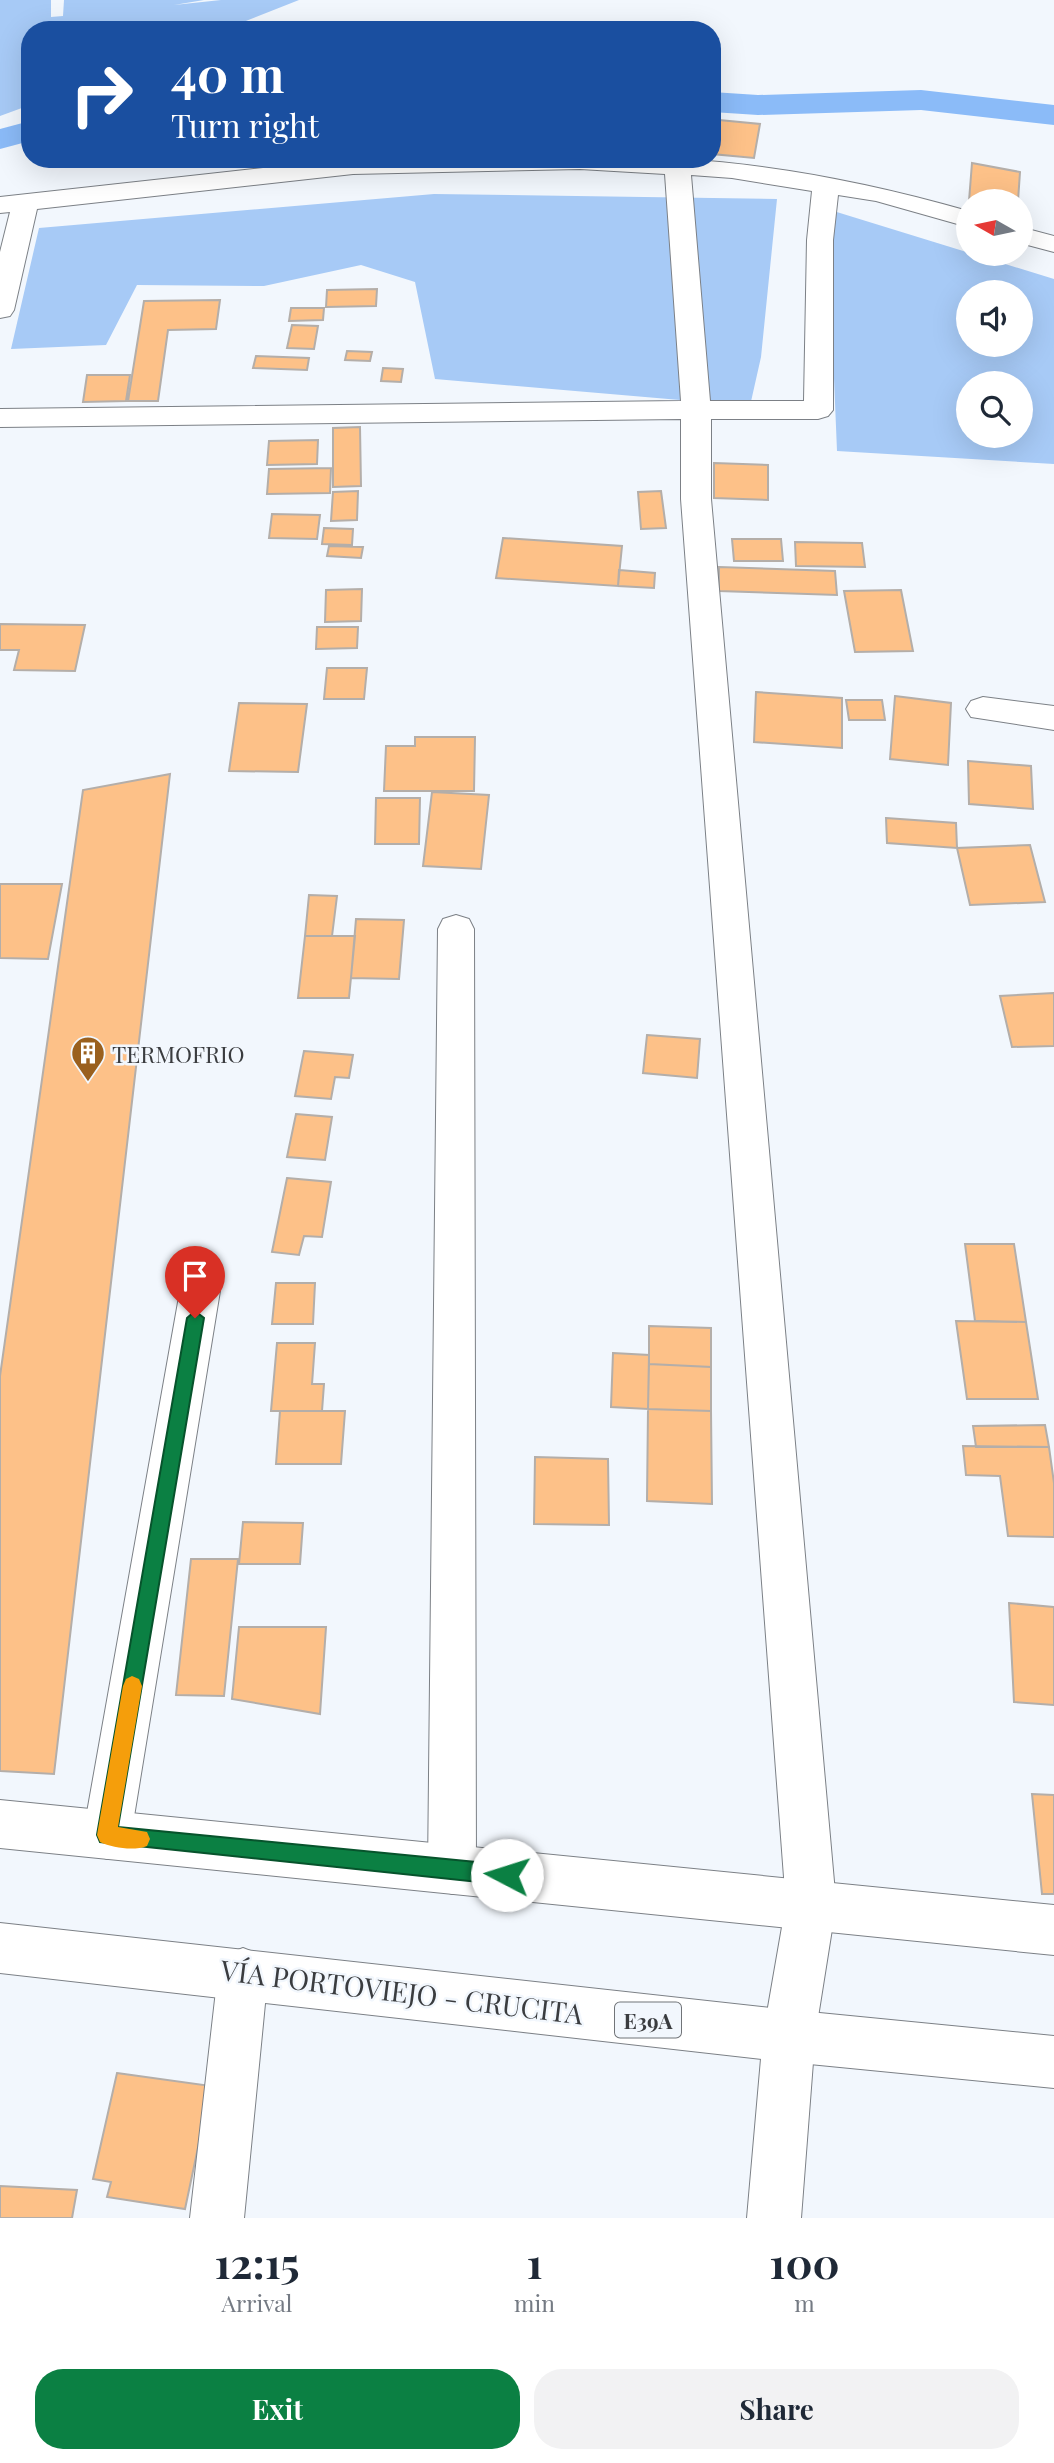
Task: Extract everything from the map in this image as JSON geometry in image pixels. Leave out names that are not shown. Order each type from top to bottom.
[{"type":"street","points":[[0,310],[12,203],[336,168]]},
{"type":"street","points":[[677,168],[696,410],[697,513],[811,1904],[789,2036],[774,2218]]},
{"type":"street","points":[[695,168],[732,170],[879,194],[956,216]]},
{"type":"street","points":[[0,418],[818,410],[820,240],[827,186]]},
{"type":"street","points":[[1033,238],[1054,244]]},
{"type":"street","points":[[983,709],[1054,718]]},
{"type":"street","points":[[452,1870],[456,929]]},
{"type":"street","points":[[107,1835],[200,1291]]},
{"type":"street","points":[[0,1824],[1054,1930]]},
{"type":"street","name":"VÍA PORTOVIEJO - CRUCITA","points":[[0,1948],[789,2036],[1054,2062]]},
{"type":"street","points":[[217,2218],[243,1973]]},
{"type":"shaded area","points":[[0,0],[51,0],[51,17],[63,16],[64,0],[204,0],[174,5],[221,0],[299,0],[246,21],[21,21],[21,108],[0,116]]},
{"type":"shaded area","points":[[434,194],[777,199],[761,357],[750,406],[435,379],[415,282],[361,265],[264,286],[137,285],[106,345],[11,349],[39,228]]},
{"type":"shaded area","points":[[827,209],[956,249],[956,266],[1012,266],[1054,279],[1054,464],[837,451]]},
{"type":"building","points":[[721,120],[760,124],[754,158],[721,155]]},
{"type":"building","points":[[972,163],[1020,172],[1019,189],[970,189]]},
{"type":"building","points":[[377,289],[376,306],[326,307],[327,290]]},
{"type":"building","points":[[220,300],[216,329],[168,330],[158,401],[128,401],[144,301]]},
{"type":"building","points":[[291,308],[324,308],[323,320],[289,321]]},
{"type":"building","points":[[292,325],[318,326],[314,349],[287,348]]},
{"type":"building","points":[[347,351],[372,352],[370,361],[345,360]]},
{"type":"building","points":[[256,356],[309,358],[307,370],[253,368]]},
{"type":"building","points":[[383,368],[403,369],[401,382],[381,381]]},
{"type":"building","points":[[87,375],[130,375],[126,401],[83,402]]},
{"type":"building","points":[[360,427],[361,486],[333,487],[333,428]]},
{"type":"building","points":[[318,440],[317,464],[267,465],[269,441]]},
{"type":"building","points":[[714,463],[768,465],[768,500],[714,498]]},
{"type":"building","points":[[331,468],[330,493],[267,494],[269,469]]},
{"type":"building","points":[[358,491],[357,520],[331,521],[333,492]]},
{"type":"building","points":[[661,491],[666,528],[641,529],[638,492]]},
{"type":"building","points":[[272,514],[320,515],[317,539],[269,538]]},
{"type":"building","points":[[324,528],[353,529],[352,545],[322,544]]},
{"type":"building","points":[[503,538],[622,546],[618,586],[496,578]]},
{"type":"building","points":[[732,539],[781,539],[783,561],[734,561]]},
{"type":"building","points":[[795,542],[862,543],[865,567],[796,566]]},
{"type":"building","points":[[329,546],[363,547],[361,558],[327,556]]},
{"type":"building","points":[[719,567],[835,571],[837,595],[719,591]]},
{"type":"building","points":[[619,570],[655,573],[654,588],[618,586]]},
{"type":"building","points":[[362,589],[361,621],[325,622],[326,590]]},
{"type":"building","points":[[901,590],[913,651],[855,652],[844,591]]},
{"type":"building","points":[[0,624],[85,625],[75,671],[14,670],[19,650],[0,650]]},
{"type":"building","points":[[317,627],[358,627],[357,648],[316,649]]},
{"type":"building","points":[[327,668],[367,668],[364,699],[324,699]]},
{"type":"building","points":[[756,692],[842,698],[842,748],[754,742]]},
{"type":"building","points":[[895,696],[951,703],[948,765],[890,759]]},
{"type":"building","points":[[846,700],[882,700],[885,720],[849,720]]},
{"type":"building","points":[[239,703],[307,704],[298,772],[229,771]]},
{"type":"building","points":[[415,737],[475,737],[474,791],[384,791],[386,746],[415,746]]},
{"type":"building","points":[[968,761],[1031,766],[1033,809],[969,804]]},
{"type":"building","name":"TERMOFRIO","points":[[170,774],[54,1774],[0,1771],[0,1376],[83,790]]},
{"type":"building","points":[[432,792],[489,795],[481,869],[423,866]]},
{"type":"building","points":[[376,798],[420,798],[419,844],[375,844]]},
{"type":"building","points":[[886,818],[956,823],[957,848],[887,843]]},
{"type":"building","points":[[1030,845],[1045,902],[970,905],[957,848]]},
{"type":"building","points":[[0,884],[62,884],[48,959],[0,958]]},
{"type":"building","points":[[309,895],[337,896],[332,936],[305,936]]},
{"type":"building","points":[[356,919],[404,920],[399,979],[351,978]]},
{"type":"building","points":[[305,936],[355,936],[349,998],[298,998]]},
{"type":"building","points":[[1054,993],[1054,1046],[1012,1047],[1000,996]]},
{"type":"building","points":[[647,1035],[700,1039],[697,1078],[643,1073]]},
{"type":"building","points":[[304,1051],[353,1055],[349,1078],[335,1077],[331,1099],[295,1096]]},
{"type":"building","points":[[296,1114],[332,1117],[325,1160],[287,1157]]},
{"type":"building","points":[[287,1178],[331,1182],[322,1237],[304,1236],[299,1255],[272,1252]]},
{"type":"building","points":[[965,1244],[1014,1244],[1026,1322],[975,1321]]},
{"type":"building","points":[[276,1283],[315,1283],[313,1324],[272,1324]]},
{"type":"building","points":[[956,1321],[1026,1322],[1038,1399],[967,1399]]},
{"type":"building","points":[[649,1326],[711,1328],[711,1367],[649,1364]]},
{"type":"building","points":[[277,1343],[315,1343],[312,1384],[324,1384],[322,1411],[271,1411]]},
{"type":"building","points":[[613,1353],[649,1355],[648,1409],[611,1407]]},
{"type":"building","points":[[649,1364],[711,1367],[711,1411],[648,1409]]},
{"type":"building","points":[[648,1409],[711,1411],[712,1504],[647,1501]]},
{"type":"building","points":[[280,1411],[345,1411],[341,1464],[276,1464]]},
{"type":"building","points":[[1045,1425],[1049,1447],[976,1447],[973,1426]]},
{"type":"building","points":[[963,1446],[1049,1447],[1054,1483],[1054,1537],[1008,1536],[1000,1476],[966,1475]]},
{"type":"building","points":[[535,1457],[608,1459],[609,1525],[534,1524]]},
{"type":"building","points":[[243,1522],[303,1523],[300,1564],[239,1564]]},
{"type":"building","points":[[191,1559],[238,1559],[224,1696],[176,1695]]},
{"type":"building","points":[[1009,1603],[1054,1607],[1054,1705],[1014,1702]]},
{"type":"building","points":[[239,1627],[326,1627],[320,1714],[232,1699]]},
{"type":"building","points":[[1032,1794],[1054,1795],[1054,1894],[1042,1894]]},
{"type":"building","points":[[117,2073],[211,2086],[185,2209],[107,2197],[111,2182],[93,2179]]},
{"type":"building","points":[[0,2186],[77,2190],[72,2218],[0,2218]]},
{"type":"waterway","points":[[721,103],[758,105],[921,100],[1054,115]]},
{"type":"waterway","points":[[0,139],[21,133]]},
{"type":"slow traffic","points":[[132,1686],[107,1835],[140,1839]]},
{"type":"place","name":"TERMOFRIO","points":[[88,1083]]},
{"type":"route","points":[[195,1318],[107,1835],[507,1875]]}]
